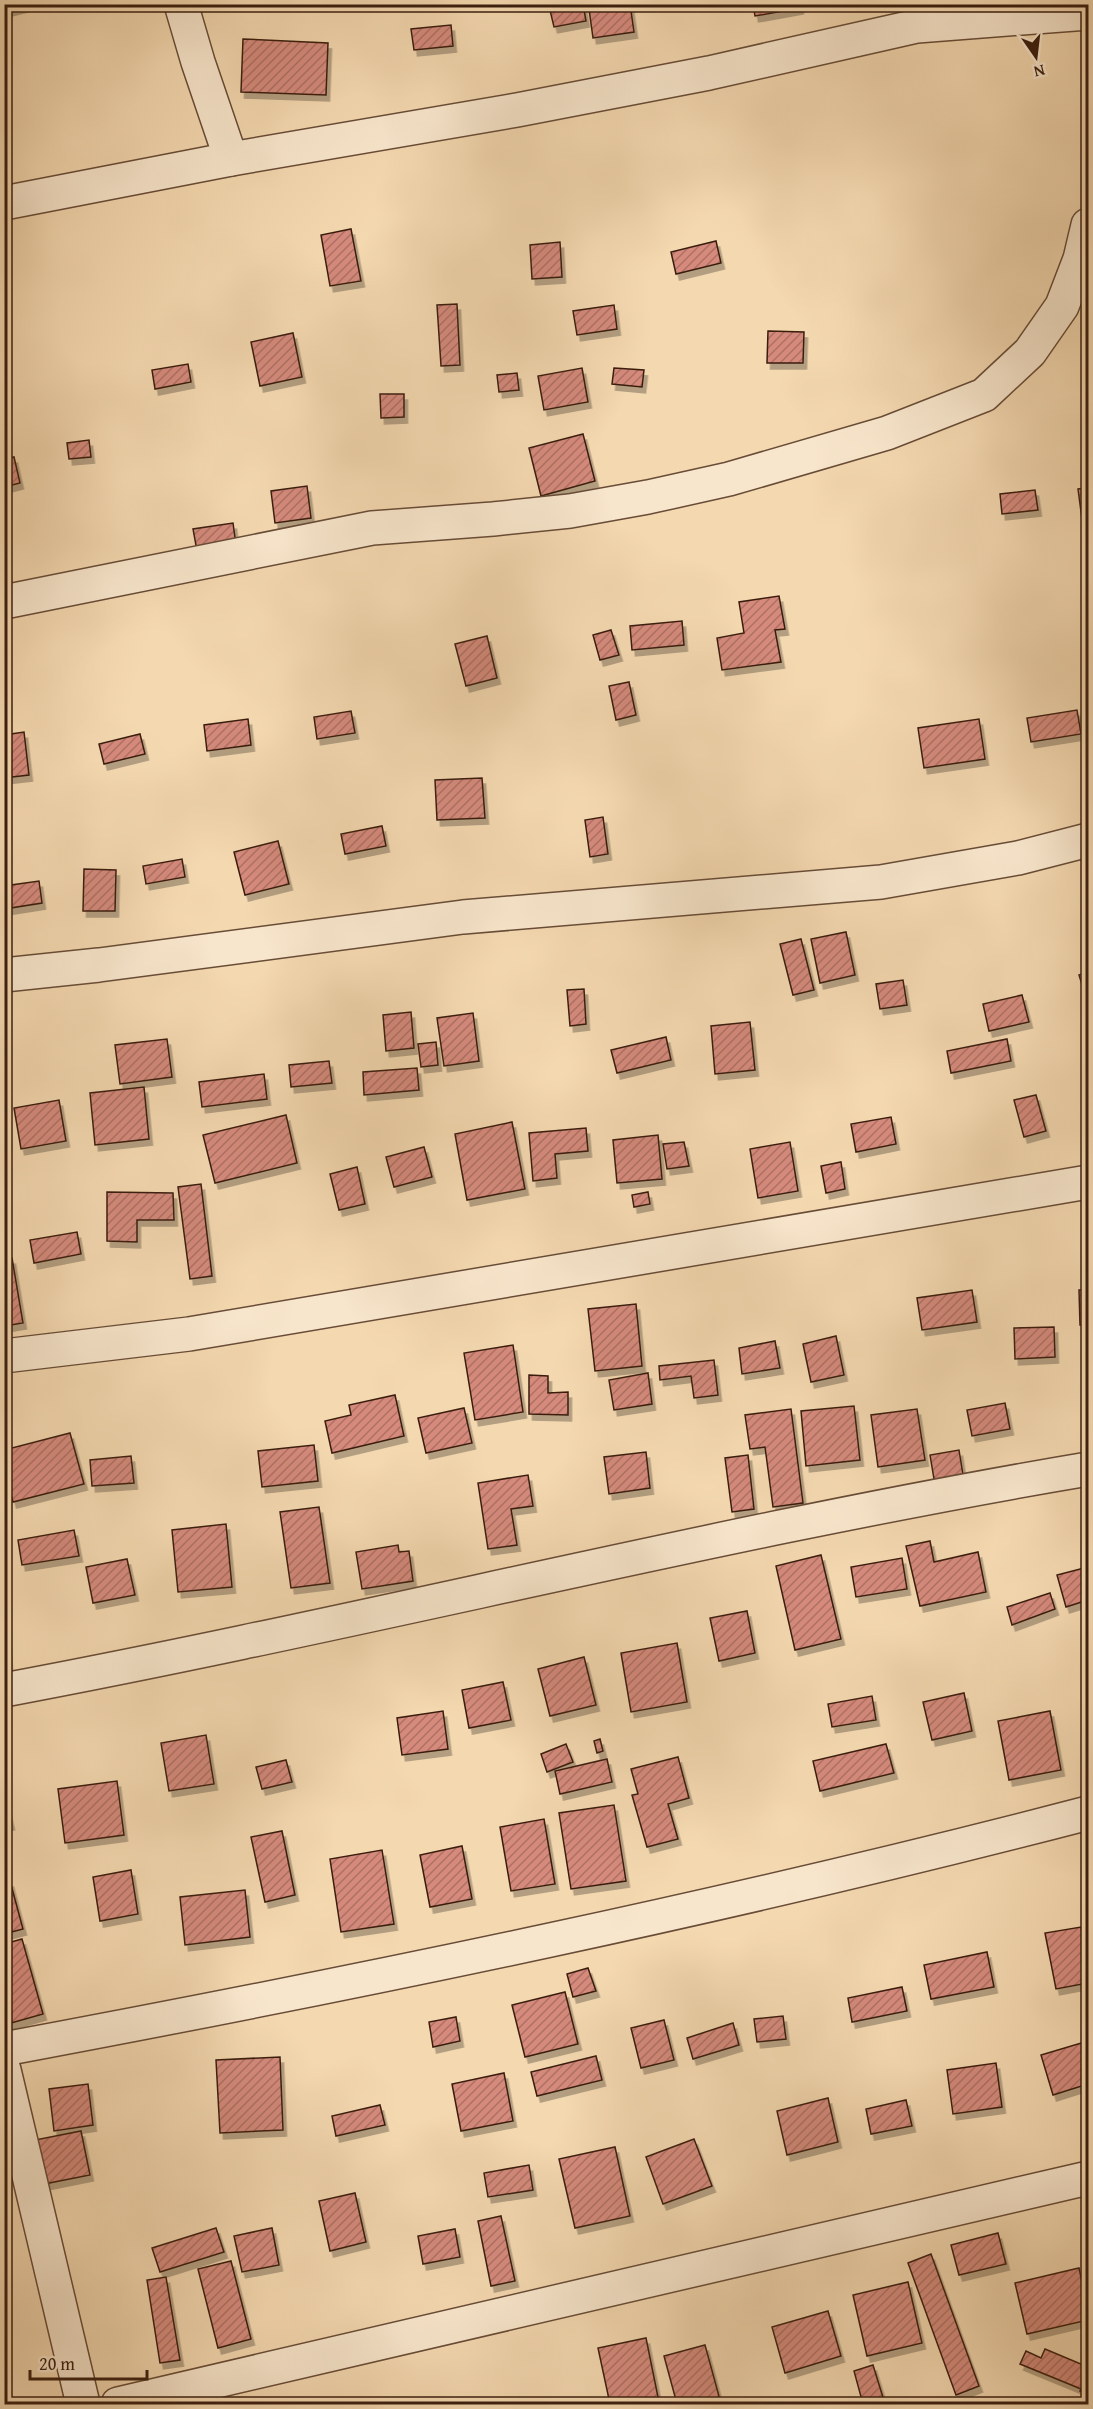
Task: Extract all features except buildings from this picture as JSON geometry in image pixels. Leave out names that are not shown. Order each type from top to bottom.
[{"type":"street","points":[[181,4],[231,159]]},
{"type":"street","points":[[6,195],[517,110],[675,79],[917,26],[1089,13]]},
{"type":"street","points":[[4,602],[372,528],[570,511],[648,497],[729,479],[887,434],[984,395],[1030,352],[1062,306],[1080,259],[1089,225]]},
{"type":"street","points":[[4,975],[99,965],[463,917],[881,882],[1007,860],[1089,840]]},
{"type":"street","points":[[4,1356],[201,1332],[1089,1182]]},
{"type":"street","points":[[4,1690],[117,1669],[739,1534],[1089,1469]]},
{"type":"street","points":[[4,2049],[263,2001],[655,1917],[1089,1814]]},
{"type":"street","points":[[4,2070],[83,2404]]},
{"type":"street","points":[[118,2404],[1089,2178]]}]
